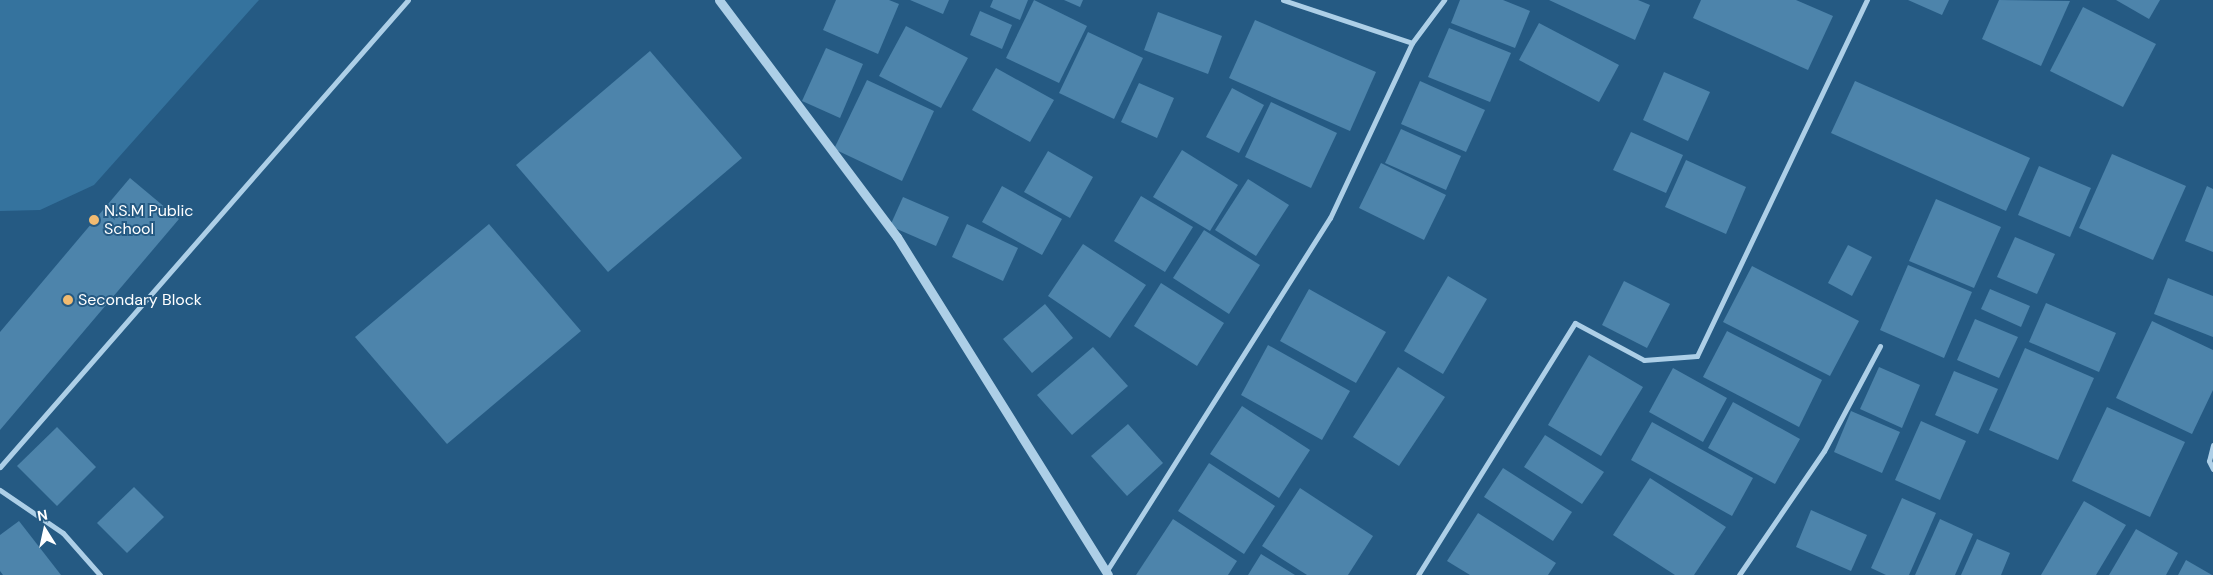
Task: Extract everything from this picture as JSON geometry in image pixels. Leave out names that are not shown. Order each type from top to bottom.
[{"type":"street","points":[[0,467],[408,0]]},
{"type":"street","points":[[719,0],[897,237],[1107,573],[1330,218],[1412,43],[1444,0]]},
{"type":"street","points":[[1283,0],[1412,43]]},
{"type":"street","points":[[1418,575],[1575,324],[1644,360],[1697,356],[1867,0]]},
{"type":"street","points":[[1739,575],[1824,451],[1880,346]]},
{"type":"street","points":[[2213,445],[2210,461],[2213,469]]},
{"type":"street","points":[[0,490],[63,533],[100,575]]},
{"type":"shaded area","points":[[0,0],[259,0],[94,185],[40,210],[0,211]]},
{"type":"building","points":[[836,0],[889,0],[899,4],[878,54],[823,30]]},
{"type":"building","points":[[910,0],[949,0],[943,14]]},
{"type":"building","points":[[993,0],[1028,0],[1020,20],[990,7]]},
{"type":"building","points":[[1034,0],[1087,26],[1059,83],[1006,58]]},
{"type":"building","points":[[1064,0],[1083,0],[1080,7]]},
{"type":"building","points":[[1460,0],[1503,0],[1530,11],[1515,48],[1451,23]]},
{"type":"building","points":[[1549,0],[1638,0],[1650,5],[1635,40]]},
{"type":"building","points":[[1701,0],[1796,0],[1833,16],[1808,70],[1693,18]]},
{"type":"building","points":[[1908,0],[1949,0],[1942,15]]},
{"type":"building","points":[[1999,0],[2070,1],[2041,66],[1982,39]]},
{"type":"building","points":[[2116,0],[2160,0],[2149,19]]},
{"type":"building","points":[[2083,7],[2156,44],[2123,107],[2050,71]]},
{"type":"building","points":[[980,11],[1012,25],[1002,49],[970,35]]},
{"type":"building","points":[[1158,12],[1222,36],[1208,74],[1144,50]]},
{"type":"building","points":[[1255,20],[1376,72],[1350,131],[1229,78]]},
{"type":"building","points":[[1539,23],[1619,65],[1599,102],[1519,60]]},
{"type":"building","points":[[906,26],[968,58],[941,108],[879,76]]},
{"type":"building","points":[[1449,28],[1511,53],[1490,102],[1428,77]]},
{"type":"building","points":[[1088,32],[1143,58],[1114,119],[1059,93]]},
{"type":"building","points":[[826,48],[863,64],[840,118],[802,101]]},
{"type":"building","points":[[650,51],[742,158],[608,272],[516,165]]},
{"type":"building","points":[[996,68],[1054,100],[1030,142],[972,110]]},
{"type":"building","points":[[1664,72],[1710,92],[1688,141],[1643,120]]},
{"type":"building","points":[[867,80],[934,111],[902,181],[834,149]]},
{"type":"building","points":[[1420,81],[1485,110],[1466,152],[1401,124]]},
{"type":"building","points":[[1855,81],[2030,158],[2006,211],[1831,133]]},
{"type":"building","points":[[1139,83],[1174,98],[1157,138],[1121,122]]},
{"type":"building","points":[[1232,88],[1264,105],[1239,153],[1206,137]]},
{"type":"building","points":[[1271,102],[1337,133],[1311,188],[1245,157]]},
{"type":"building","points":[[1401,129],[1461,156],[1446,190],[1385,163]]},
{"type":"building","points":[[1631,132],[1683,155],[1666,193],[1613,170]]},
{"type":"building","points":[[1182,150],[1238,185],[1210,231],[1153,197]]},
{"type":"building","points":[[1048,151],[1093,177],[1070,218],[1024,192]]},
{"type":"building","points":[[2112,154],[2186,186],[2153,260],[2079,228]]},
{"type":"building","points":[[1686,160],[1746,187],[1726,234],[1665,207]]},
{"type":"building","points":[[1381,163],[1446,195],[1424,240],[1359,208]]},
{"type":"building","points":[[2039,166],[2091,188],[2070,237],[2018,215]]},
{"type":"building","name":"Secondary Block","points":[[130,178],[179,219],[0,430],[0,332]]},
{"type":"building","points":[[1248,179],[1289,205],[1256,256],[1215,230]]},
{"type":"building","points":[[1002,186],[1062,219],[1042,255],[982,222]]},
{"type":"building","points":[[2207,186],[2213,189],[2213,252],[2185,241]]},
{"type":"building","points":[[1141,196],[1193,227],[1165,272],[1114,241]]},
{"type":"building","points":[[903,197],[949,217],[936,246],[890,226]]},
{"type":"building","points":[[1936,199],[2001,227],[1974,288],[1909,261]]},
{"type":"building","points":[[489,224],[581,331],[447,444],[355,337]]},
{"type":"building","points":[[967,224],[1018,248],[1003,281],[952,257]]},
{"type":"building","points":[[1204,230],[1260,265],[1229,314],[1173,278]]},
{"type":"building","points":[[2015,237],[2055,254],[2037,294],[1997,277]]},
{"type":"building","points":[[1083,244],[1146,285],[1110,338],[1048,296]]},
{"type":"building","points":[[1848,245],[1872,257],[1852,296],[1828,283]]},
{"type":"building","points":[[1908,265],[1972,292],[1944,358],[1880,330]]},
{"type":"building","points":[[1752,266],[1859,321],[1830,376],[1723,322]]},
{"type":"building","points":[[1448,276],[1487,299],[1443,374],[1404,351]]},
{"type":"building","points":[[2168,278],[2213,296],[2213,337],[2154,314]]},
{"type":"building","points":[[1624,281],[1670,304],[1647,348],[1602,325]]},
{"type":"building","points":[[1161,283],[1224,323],[1197,366],[1134,326]]},
{"type":"building","points":[[1309,289],[1386,332],[1356,383],[1280,341]]},
{"type":"building","points":[[1990,289],[2030,306],[2021,327],[1981,309]]},
{"type":"building","points":[[2046,303],[2116,333],[2099,372],[2029,342]]},
{"type":"building","points":[[1045,304],[1073,338],[1032,373],[1003,339]]},
{"type":"building","points":[[1975,319],[2018,337],[1999,378],[1957,360]]},
{"type":"building","points":[[2152,321],[2213,350],[2213,390],[2192,434],[2116,398]]},
{"type":"building","points":[[1727,331],[1822,380],[1799,427],[1703,377]]},
{"type":"building","points":[[1268,345],[1350,391],[1322,440],[1241,395]]},
{"type":"building","points":[[1093,347],[1128,386],[1072,435],[1037,395]]},
{"type":"building","points":[[2025,348],[2094,378],[2058,460],[1989,430]]},
{"type":"building","points":[[1589,355],[1643,387],[1601,456],[1548,425]]},
{"type":"building","points":[[1398,367],[1445,397],[1399,466],[1353,437]]},
{"type":"building","points":[[1879,367],[1920,385],[1902,428],[1860,409]]},
{"type":"building","points":[[1673,368],[1727,398],[1703,442],[1649,412]]},
{"type":"building","points":[[1954,371],[1998,389],[1978,434],[1935,415]]},
{"type":"building","points":[[1733,402],[1800,439],[1775,484],[1708,448]]},
{"type":"building","points":[[1242,406],[1310,450],[1279,498],[1210,454]]},
{"type":"building","points":[[2107,407],[2185,442],[2150,517],[2072,481]]},
{"type":"building","points":[[1851,411],[1900,432],[1882,473],[1834,452]]},
{"type":"building","points":[[1921,421],[1966,441],[1940,500],[1895,480]]},
{"type":"building","points":[[1652,422],[1753,478],[1732,516],[1631,460]]},
{"type":"building","points":[[1128,424],[1163,463],[1127,496],[1091,456]]},
{"type":"building","points":[[57,427],[96,467],[57,506],[17,466]]},
{"type":"building","points":[[1545,435],[1604,472],[1582,504],[1524,467]]},
{"type":"building","points":[[1209,463],[1275,506],[1244,554],[1178,511]]},
{"type":"building","points":[[1503,468],[1572,512],[1553,541],[1484,497]]},
{"type":"building","points":[[1650,478],[1726,527],[1694,575],[1675,575],[1613,535]]},
{"type":"building","points":[[134,487],[164,517],[127,553],[97,523]]},
{"type":"building","points":[[1300,488],[1373,536],[1348,575],[1307,575],[1262,546]]},
{"type":"building","points":[[1902,498],[1936,513],[1909,575],[1886,575],[1871,568]]},
{"type":"building","points":[[2084,501],[2126,525],[2096,575],[2041,575]]},
{"type":"building","points":[[1811,510],[1867,535],[1851,571],[1796,547]]},
{"type":"building","points":[[1478,513],[1556,563],[1548,575],[1470,575],[1447,561]]},
{"type":"building","points":[[1173,519],[1237,561],[1228,575],[1136,575]]},
{"type":"building","points":[[1940,519],[1973,534],[1955,575],[1915,575]]},
{"type":"building","points":[[19,521],[61,575],[3,575],[0,571],[0,535]]},
{"type":"building","points":[[2136,529],[2178,553],[2166,575],[2109,575]]},
{"type":"building","points":[[1977,539],[2010,553],[2001,575],[1961,575]]},
{"type":"building","points":[[1261,554],[1295,575],[1248,575]]},
{"type":"building","points":[[2186,560],[2212,575],[2178,575]]},
{"type":"place","name":"N.S.M Public School","points":[[94,220]]},
{"type":"place","name":"Secondary Block","points":[[68,300]]}]
